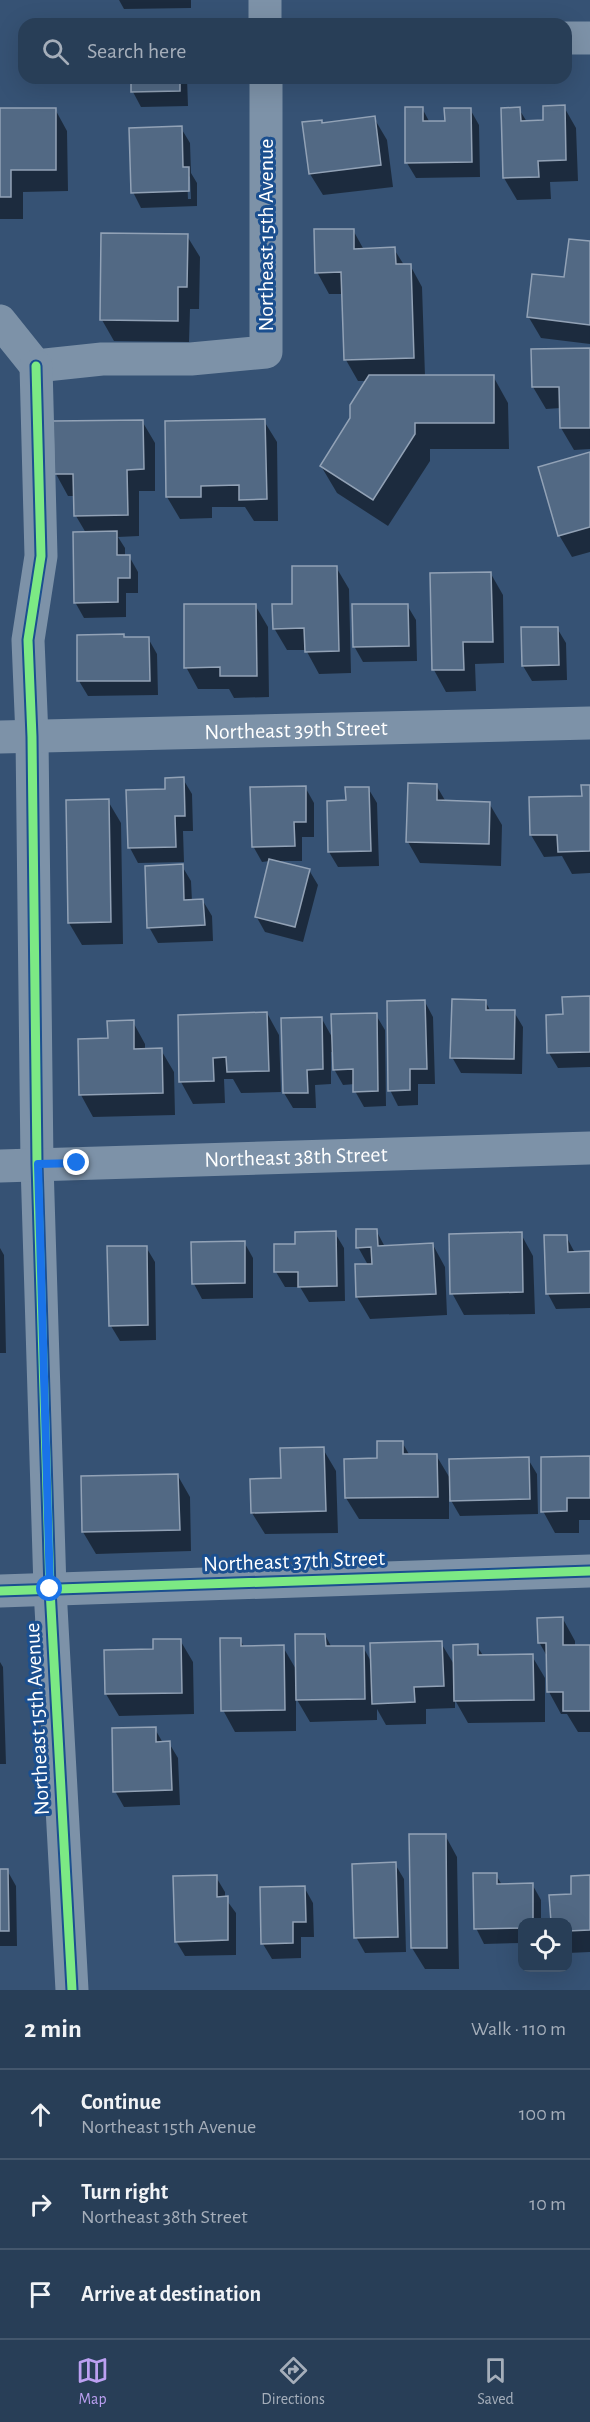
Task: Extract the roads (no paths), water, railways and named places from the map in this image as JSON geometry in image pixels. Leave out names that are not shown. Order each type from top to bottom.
[{"type":"street","points":[[265,0],[266,18]]},
{"type":"street","points":[[572,38],[590,38]]},
{"type":"street","name":"Northeast 15th Avenue","points":[[72,1990],[50,1589],[38,1164],[32,737],[28,640],[41,556],[36,366],[102,360],[191,360],[266,352],[266,84]]},
{"type":"street","points":[[0,321],[36,366]]},
{"type":"street","name":"Northeast 39th Street","points":[[0,737],[590,723]]},
{"type":"street","name":"Northeast 38th Street","points":[[0,1166],[590,1148]]},
{"type":"street","name":"Northeast 37th Street","points":[[0,1591],[590,1571]]}]
